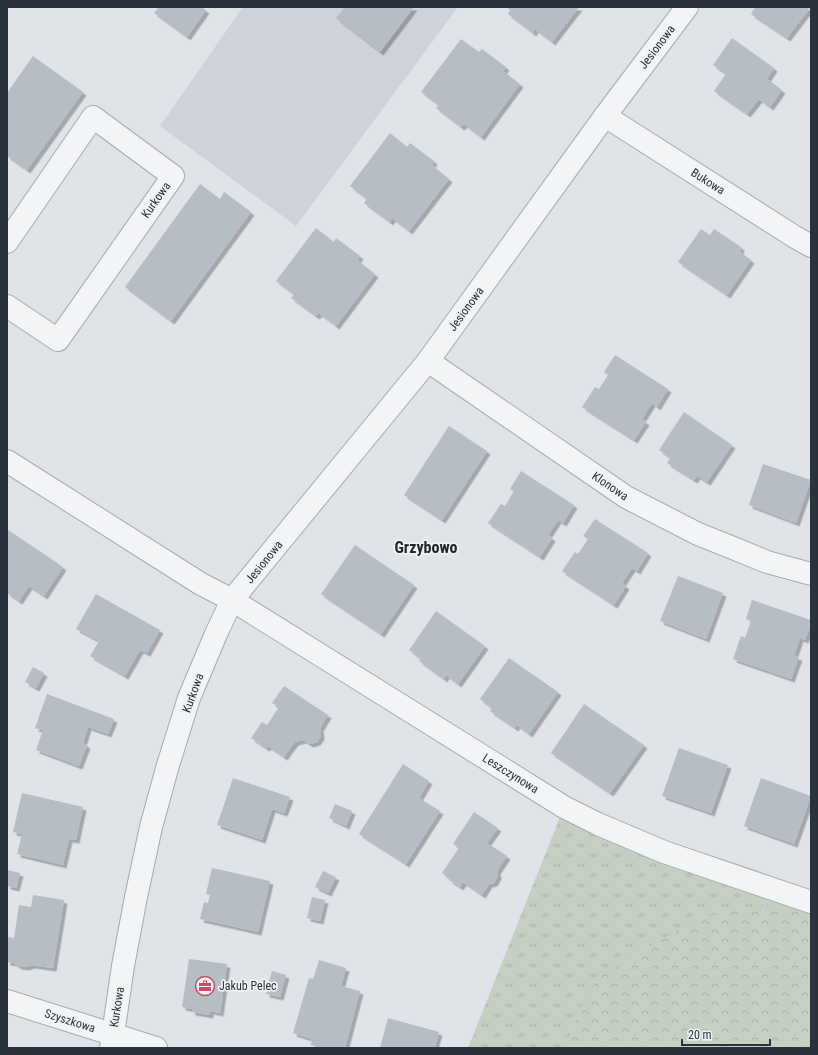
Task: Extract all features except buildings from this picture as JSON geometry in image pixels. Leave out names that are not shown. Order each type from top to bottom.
[{"type":"street","name":"Jesionowa","points":[[232,600],[428,361],[605,116],[687,7]]},
{"type":"street","name":"Bukowa","points":[[605,116],[811,246]]},
{"type":"street","name":"Kurkowa","points":[[7,242],[93,117],[173,176],[58,340],[7,306]]},
{"type":"street","name":"Klonowa","points":[[428,361],[626,497],[698,534],[767,562],[811,574]]},
{"type":"street","points":[[7,461],[201,584],[232,600]]},
{"type":"street","name":"Kurkowa","points":[[112,1041],[123,966],[151,827],[168,765],[189,698],[232,600]]},
{"type":"street","name":"Leszczynowa","points":[[232,600],[564,807],[603,826],[664,852],[811,902]]},
{"type":"street","name":"Szyszkowa","points":[[7,1001],[112,1041],[156,1048]]},
{"type":"shaded area","points":[[243,7],[458,7],[296,226],[160,126]]},
{"type":"green space","points":[[564,807],[799,898],[597,979],[563,1048],[468,1048]]},
{"type":"green space","points":[[799,898],[811,902],[811,1048],[563,1048],[596,979],[695,919]]},
{"type":"place","name":"Jakub Pelec","points":[[205,986]]},
{"type":"district","name":"Grzybowo","points":[[426,547]]}]
